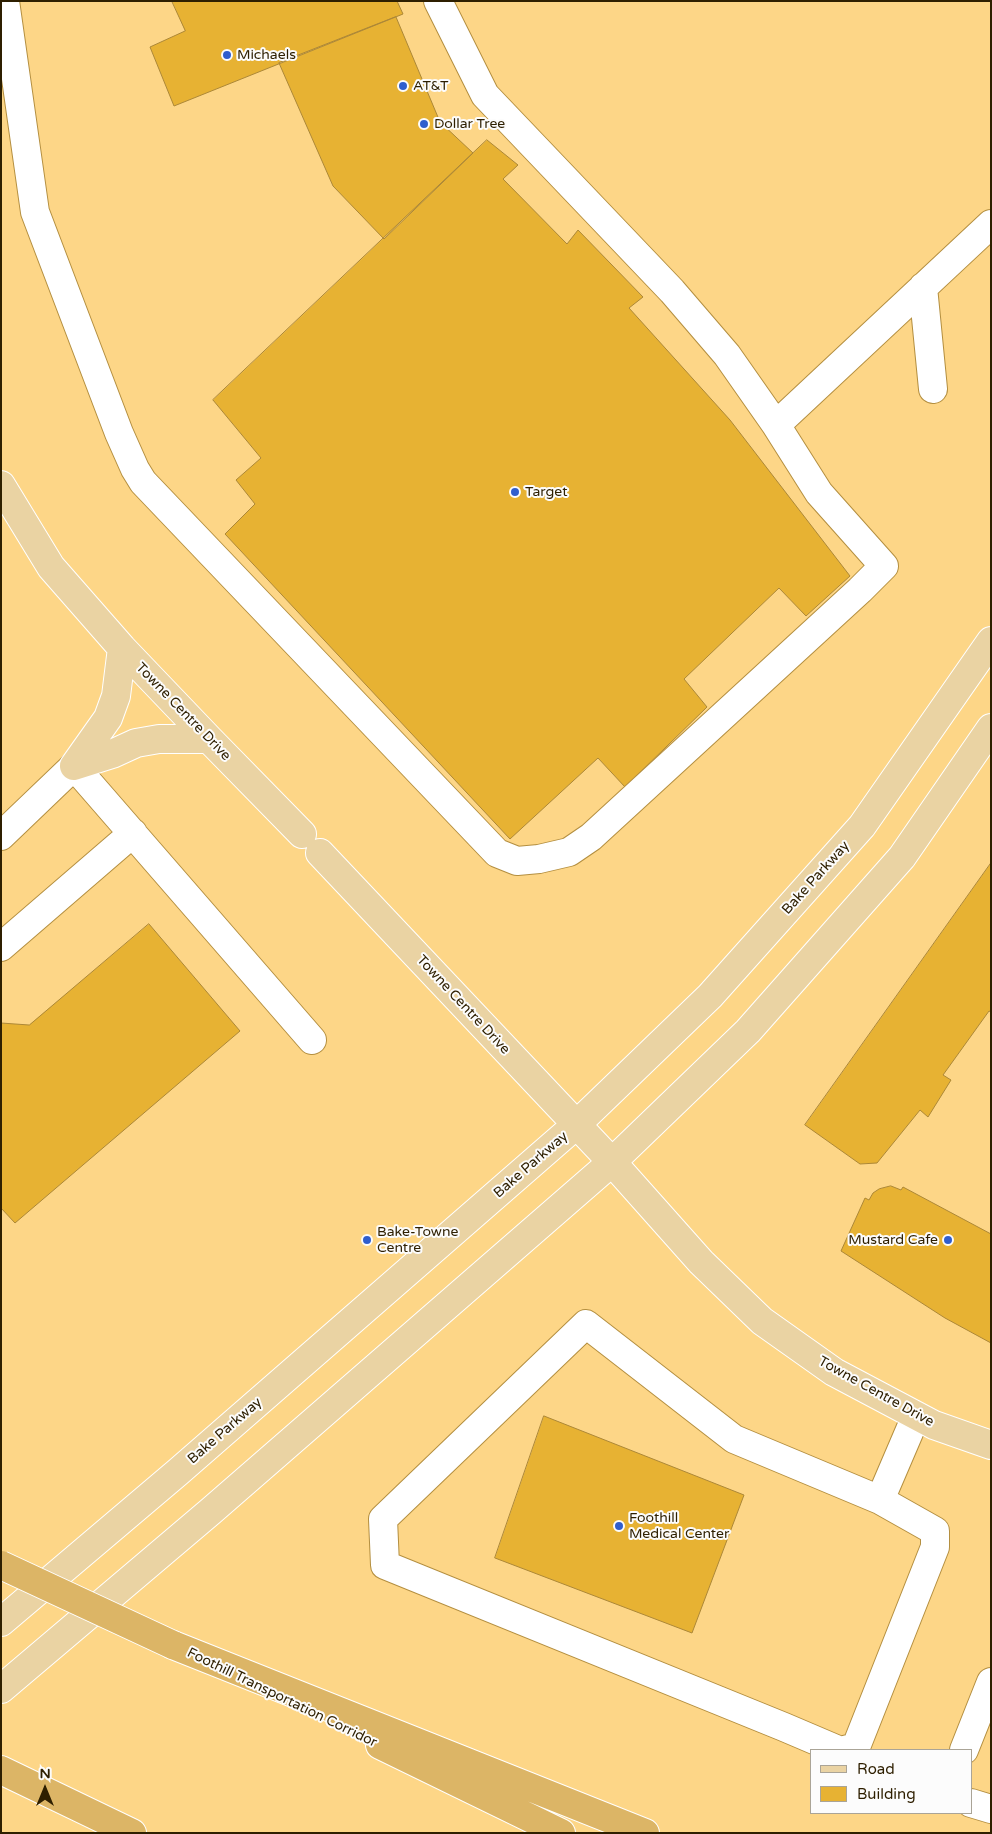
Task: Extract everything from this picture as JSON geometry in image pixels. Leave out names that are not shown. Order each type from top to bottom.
[{"type":"highway","name":"Foothill Transportation Corridor","points":[[1,1565],[173,1645],[561,1833]]},
{"type":"highway","points":[[173,1645],[645,1833]]},
{"type":"highway","points":[[9,1773],[132,1833]]},
{"type":"main road","name":"Towne Centre Drive","points":[[1,485],[51,567],[122,648],[311,844],[612,1162],[701,1262],[762,1321],[834,1372],[934,1425],[991,1445]]},
{"type":"main road","name":"Bake Parkway","points":[[1,1622],[178,1472],[576,1125],[710,996],[862,826],[991,641]]},
{"type":"main road","points":[[74,766],[108,718],[116,696],[122,648]]},
{"type":"main road","points":[[1,1690],[211,1511],[612,1162],[748,1031],[902,857],[991,728]]},
{"type":"main road","points":[[74,766],[112,754],[136,743],[159,740],[209,740]]},
{"type":"lane","points":[[5,1],[35,212],[119,433],[143,482],[497,853],[517,861],[539,859],[569,852],[591,837],[884,566],[819,493],[776,425],[728,355],[672,291],[485,95],[438,1]]},
{"type":"lane","points":[[776,425],[991,224]]},
{"type":"lane","points":[[923,287],[933,390]]},
{"type":"lane","points":[[1,836],[74,766],[312,1040]]},
{"type":"lane","points":[[1,946],[133,833]]},
{"type":"lane","points":[[836,1749],[784,1726],[385,1565],[383,1519],[586,1324],[734,1440],[880,1500],[935,1530],[935,1547],[856,1746],[847,1749]]},
{"type":"lane","points":[[880,1500],[916,1416]]},
{"type":"lane","points":[[964,1749],[991,1682]]},
{"type":"lane","points":[[972,1803],[991,1809]]},
{"type":"building","name":"Michaels","points":[[172,1],[397,1],[403,14],[174,106],[150,47],[185,31]]},
{"type":"building","points":[[396,17],[440,122],[473,153],[384,239],[333,186],[279,63]]},
{"type":"building","name":"Target","points":[[487,140],[518,165],[503,179],[567,244],[578,230],[643,297],[629,308],[730,420],[850,576],[806,616],[779,588],[684,679],[707,707],[625,787],[598,758],[510,839],[225,534],[255,504],[236,480],[261,458],[213,400]]},
{"type":"building","points":[[991,863],[991,1012],[989,1011],[943,1075],[951,1080],[928,1117],[920,1110],[877,1163],[860,1164],[805,1125]]},
{"type":"building","points":[[149,924],[240,1031],[15,1223],[1,1208],[1,1023],[29,1025]]},
{"type":"building","points":[[891,1186],[901,1190],[903,1187],[991,1234],[991,1343],[945,1318],[841,1251],[865,1198],[869,1200],[873,1193],[879,1189]]},
{"type":"building","name":"Foothill Medical Center","points":[[544,1416],[744,1495],[692,1633],[495,1558]]},
{"type":"place","name":"Michaels","points":[[227,55]]},
{"type":"place","name":"AT&T","points":[[403,86]]},
{"type":"place","name":"Dollar Tree","points":[[424,124]]},
{"type":"place","name":"Target","points":[[515,492]]},
{"type":"place","name":"Bake-Towne Centre","points":[[367,1240]]},
{"type":"place","name":"Mustard Cafe","points":[[948,1240]]},
{"type":"place","name":"Foothill Medical Center","points":[[619,1526]]}]
